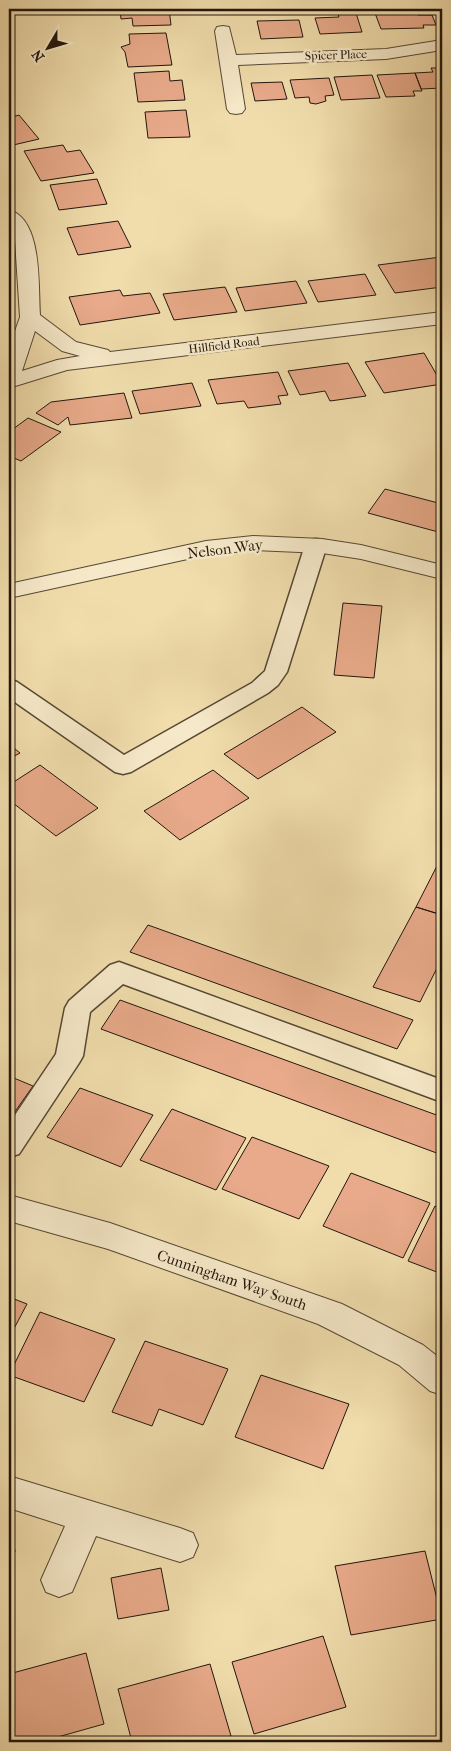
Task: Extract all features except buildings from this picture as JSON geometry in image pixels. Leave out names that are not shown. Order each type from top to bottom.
[{"type":"street","points":[[223,31],[236,109]]},
{"type":"street","name":"Spicer Place","points":[[229,60],[386,54],[442,45]]},
{"type":"street","points":[[9,216],[18,226],[25,240],[30,317],[9,380]]},
{"type":"street","points":[[30,317],[69,347],[117,358]]},
{"type":"street","name":"Hillfield Road","points":[[9,380],[64,364],[442,318]]},
{"type":"street","name":"Nelson Way","points":[[9,591],[206,548],[254,543],[316,545],[361,552],[442,572]]},
{"type":"street","name":"Cunningham Way South","points":[[9,1208],[110,1236],[330,1314],[411,1355],[442,1380]]},
{"type":"street","points":[[9,1492],[180,1545]]},
{"type":"street","points":[[59,1580],[87,1516]]},
{"type":"lane","points":[[9,687],[123,766],[260,688],[270,680],[276,672],[288,639],[316,545]]},
{"type":"lane","points":[[9,1146],[69,1056],[78,1008],[119,972],[442,1091]]}]
